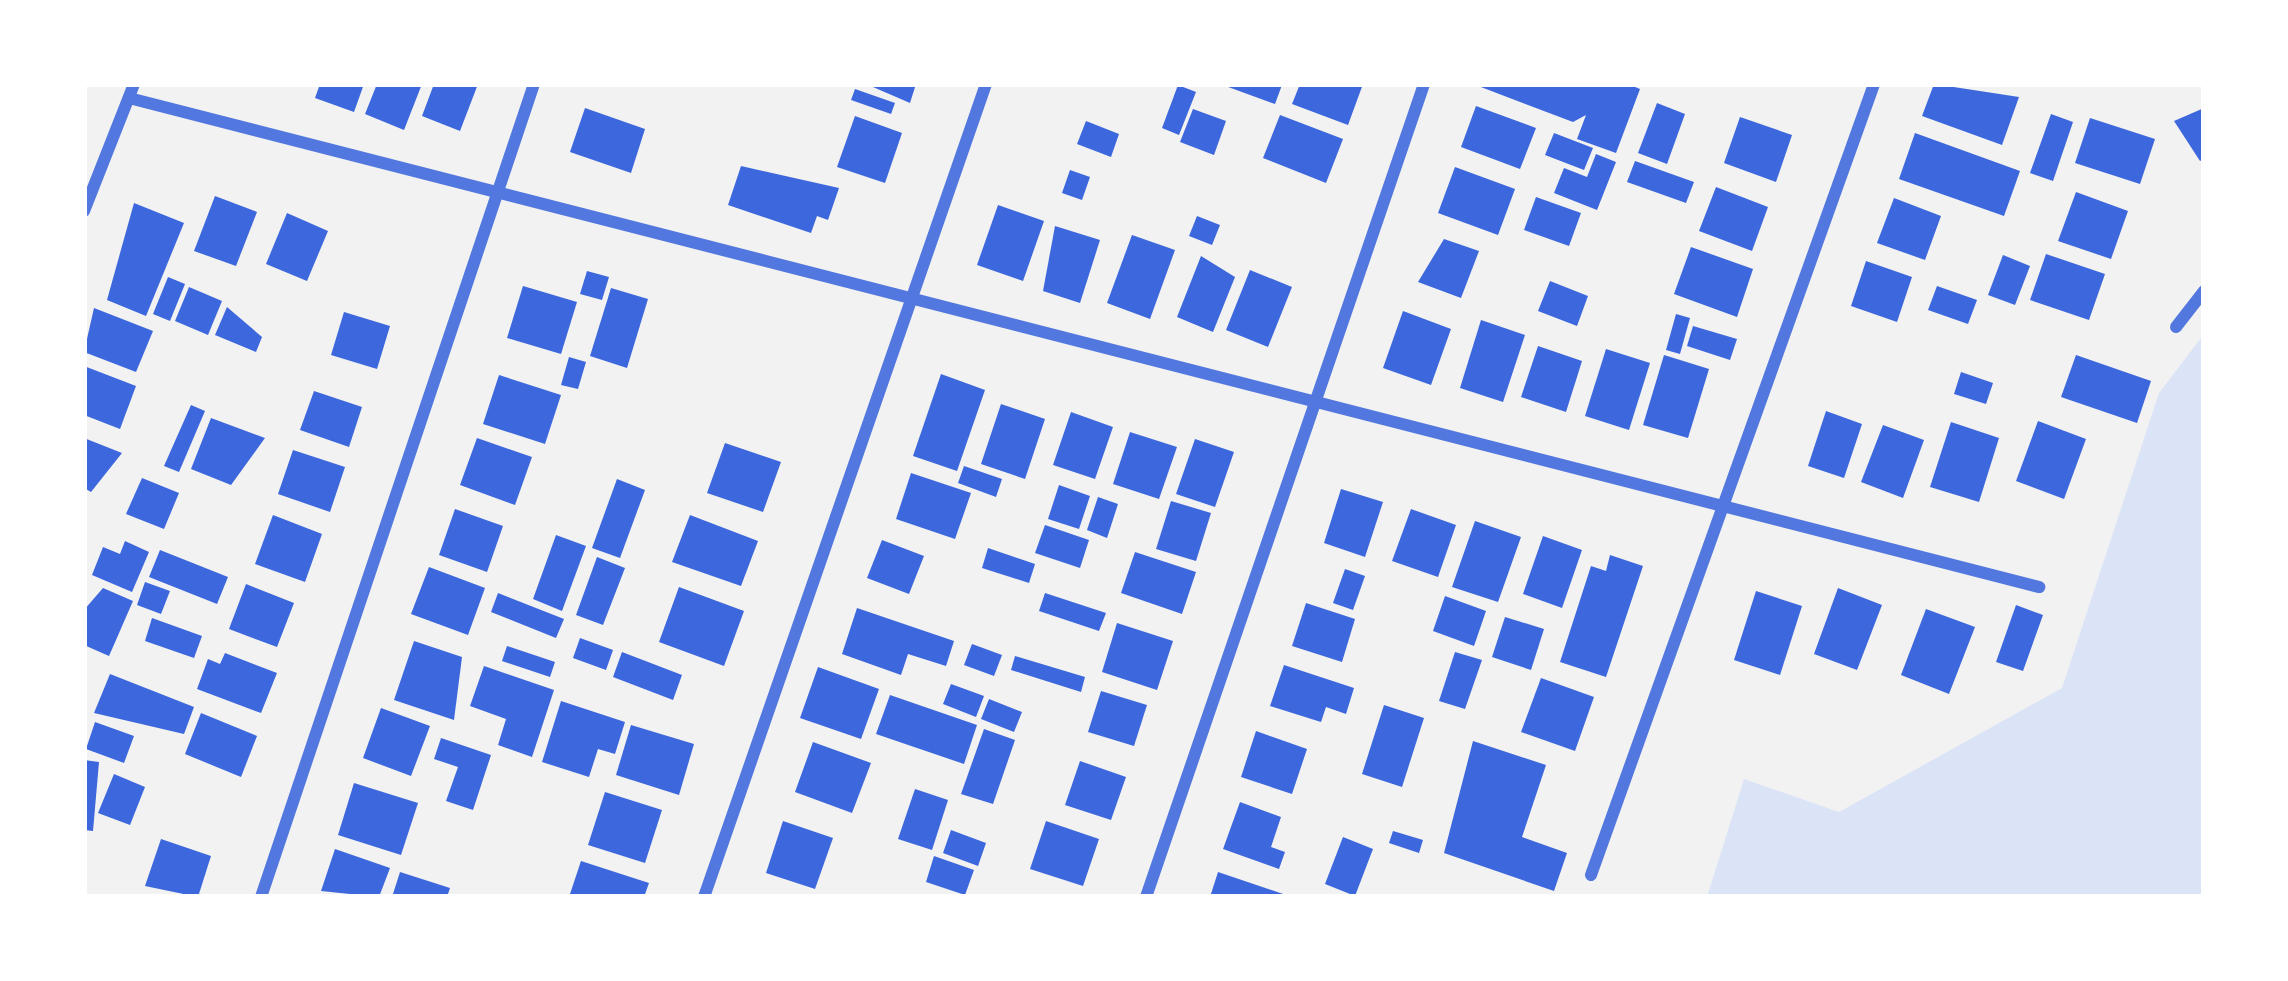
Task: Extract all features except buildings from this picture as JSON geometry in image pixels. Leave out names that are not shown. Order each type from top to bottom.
[{"type":"street","points":[[261,897],[493,192],[534,84]]},
{"type":"street","points":[[704,897],[986,84]]},
{"type":"street","points":[[1146,897],[1424,84]]},
{"type":"street","points":[[1592,875],[1729,503],[1874,84]]},
{"type":"street","points":[[84,211],[131,91],[493,192],[1317,396],[2039,587]]},
{"type":"street","points":[[2176,326],[2204,291]]},
{"type":"street","points":[[710,880],[716,897]]},
{"type":"shaded area","points":[[2204,334],[2204,897],[1707,897],[1744,779],[1839,812],[2062,688],[2159,393]]}]
